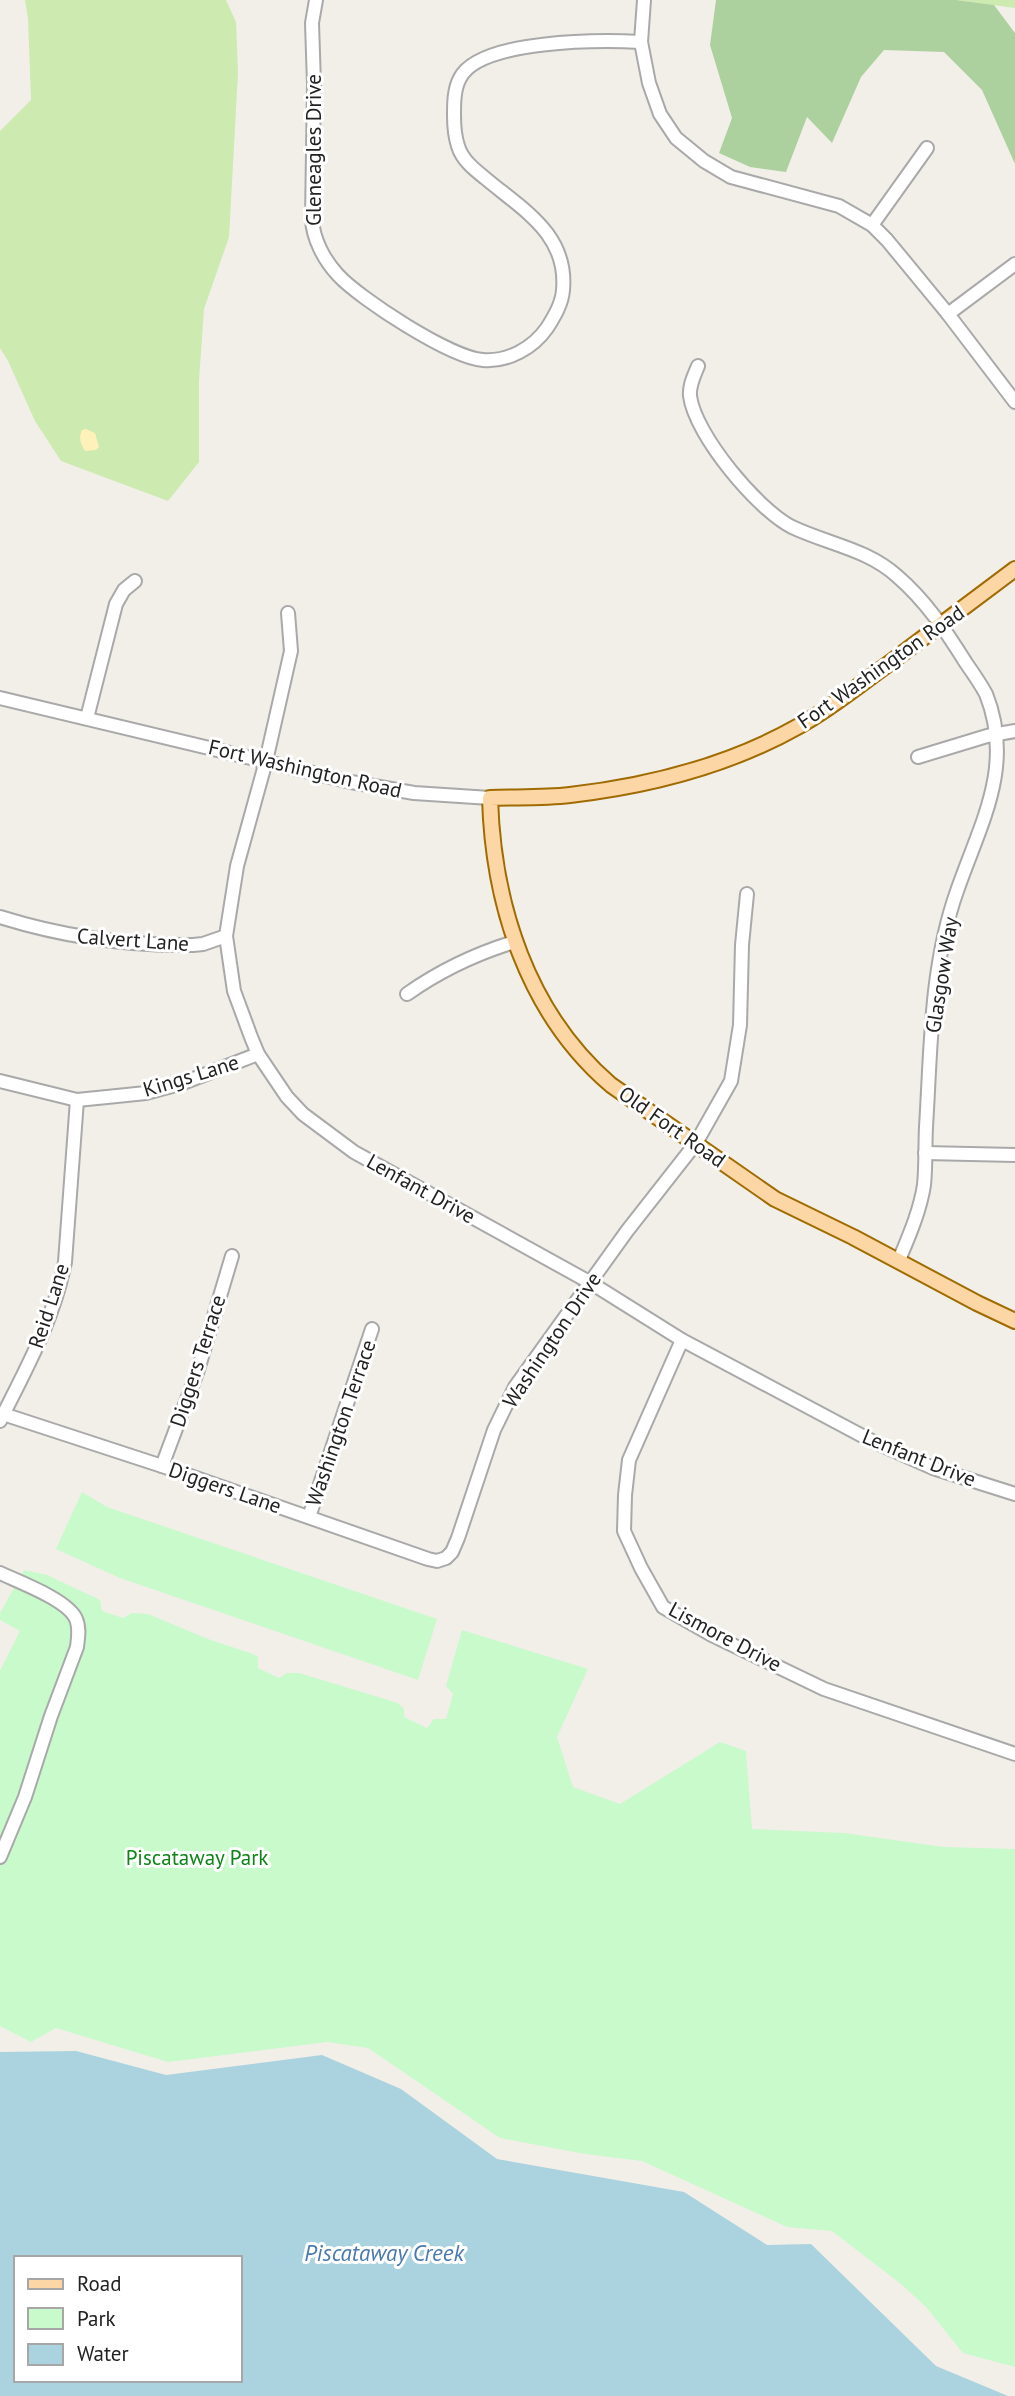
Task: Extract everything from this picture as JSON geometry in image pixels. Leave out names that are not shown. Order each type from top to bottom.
[{"type":"main road","name":"Fort Washington Road","points":[[490,798],[568,795],[608,789],[659,779],[743,752],[799,726],[823,711],[1015,569]]},
{"type":"main road","name":"Old Fort Road","points":[[490,798],[494,855],[514,942],[557,1027],[590,1066],[611,1085],[775,1199],[1015,1321]]},
{"type":"street","name":"Gleneagles Drive","points":[[316,0],[312,23],[314,235],[339,277],[359,294],[446,349],[482,360],[494,360],[520,352],[537,340],[558,307],[562,297],[563,276],[558,249],[543,228],[479,173],[461,153],[454,119],[459,79],[466,69],[477,61],[540,45],[609,40],[641,42]]},
{"type":"street","points":[[644,0],[641,42],[649,83],[660,114],[669,129],[690,151],[731,177],[839,206],[872,225],[948,314],[1015,402]]},
{"type":"street","points":[[872,225],[927,148]]},
{"type":"street","points":[[948,314],[1015,264]]},
{"type":"street","name":"Glasgow Way","points":[[698,366],[690,394],[702,430],[758,501],[776,517],[792,526],[859,551],[897,576],[942,624],[981,684],[994,713],[999,733],[995,797],[957,891],[938,966],[924,1186],[912,1229],[899,1260]]},
{"type":"street","points":[[87,719],[116,604],[124,590],[135,581]]},
{"type":"street","name":"Lenfant Drive","points":[[288,612],[291,651],[266,761],[237,866],[226,936],[234,991],[258,1054],[276,1083],[303,1114],[354,1152],[590,1283],[682,1340],[870,1440],[933,1468],[1015,1494]]},
{"type":"street","name":"Fort Washington Road","points":[[0,698],[351,782],[401,791],[490,798]]},
{"type":"street","points":[[918,757],[999,733],[1015,731]]},
{"type":"street","name":"Washington Drive","points":[[446,1558],[458,1538],[494,1430],[515,1387],[627,1231],[696,1143],[731,1081],[740,1025],[742,944],[747,894]]},
{"type":"street","name":"Calvert Lane","points":[[0,917],[77,937],[119,943],[203,944],[226,936]]},
{"type":"street","points":[[407,993],[469,958],[514,942]]},
{"type":"street","name":"Kings Lane","points":[[0,1081],[77,1100],[146,1093],[221,1070],[258,1054]]},
{"type":"street","name":"Reid Lane","points":[[2,1418],[44,1332],[62,1276],[66,1254],[77,1100]]},
{"type":"street","points":[[925,1153],[1015,1155]]},
{"type":"street","name":"Diggers Terrace","points":[[162,1466],[198,1370],[232,1256]]},
{"type":"street","name":"Washington Terrace","points":[[309,1517],[372,1329]]},
{"type":"street","name":"Lismore Drive","points":[[682,1340],[629,1460],[625,1495],[624,1531],[640,1568],[663,1607],[712,1635],[824,1689],[1015,1754]]},
{"type":"street","name":"Diggers Lane","points":[[2,1418],[162,1466],[428,1559],[437,1561],[446,1558]]},
{"type":"street","points":[[0,1573],[59,1602],[71,1611],[77,1621],[77,1647],[22,1804],[0,1857]]},
{"type":"green space","points":[[25,0],[226,0],[236,22],[238,73],[229,237],[204,309],[199,381],[199,462],[168,501],[61,461],[35,421],[0,348],[0,131],[31,100]]},
{"type":"green space","points":[[716,0],[956,0],[994,5],[1015,33],[1015,164],[982,90],[944,52],[884,50],[861,77],[832,143],[807,117],[786,172],[750,167],[719,153],[732,118],[710,45]]},
{"type":"green space","points":[[956,0],[1015,0],[1015,8]]},
{"type":"green space","points":[[82,1492],[107,1507],[437,1619],[418,1680],[120,1578],[56,1549]]},
{"type":"green space","name":"Piscataway Park","points":[[24,1570],[47,1575],[100,1600],[102,1611],[123,1618],[132,1613],[148,1614],[253,1654],[258,1657],[258,1668],[279,1678],[287,1673],[299,1673],[398,1703],[404,1709],[404,1717],[427,1728],[434,1719],[446,1719],[453,1694],[446,1686],[462,1630],[588,1669],[557,1737],[573,1787],[620,1804],[720,1742],[746,1751],[752,1829],[844,1833],[944,1847],[1015,1849],[1015,2367],[963,2353],[926,2307],[901,2284],[832,2231],[787,2227],[642,2161],[585,2154],[500,2138],[368,2048],[327,2042],[168,2062],[56,2028],[31,2042],[0,2026],[0,1671],[20,1631],[0,1620],[0,1613]]},
{"type":"sand","points":[[86,429],[95,433],[99,447],[96,450],[85,451],[82,446],[81,433]]},
{"type":"water","name":"Piscataway Creek","points":[[76,2051],[166,2075],[322,2055],[401,2089],[497,2159],[684,2192],[767,2245],[811,2244],[936,2366],[1008,2396],[0,2396],[0,2052]]}]
